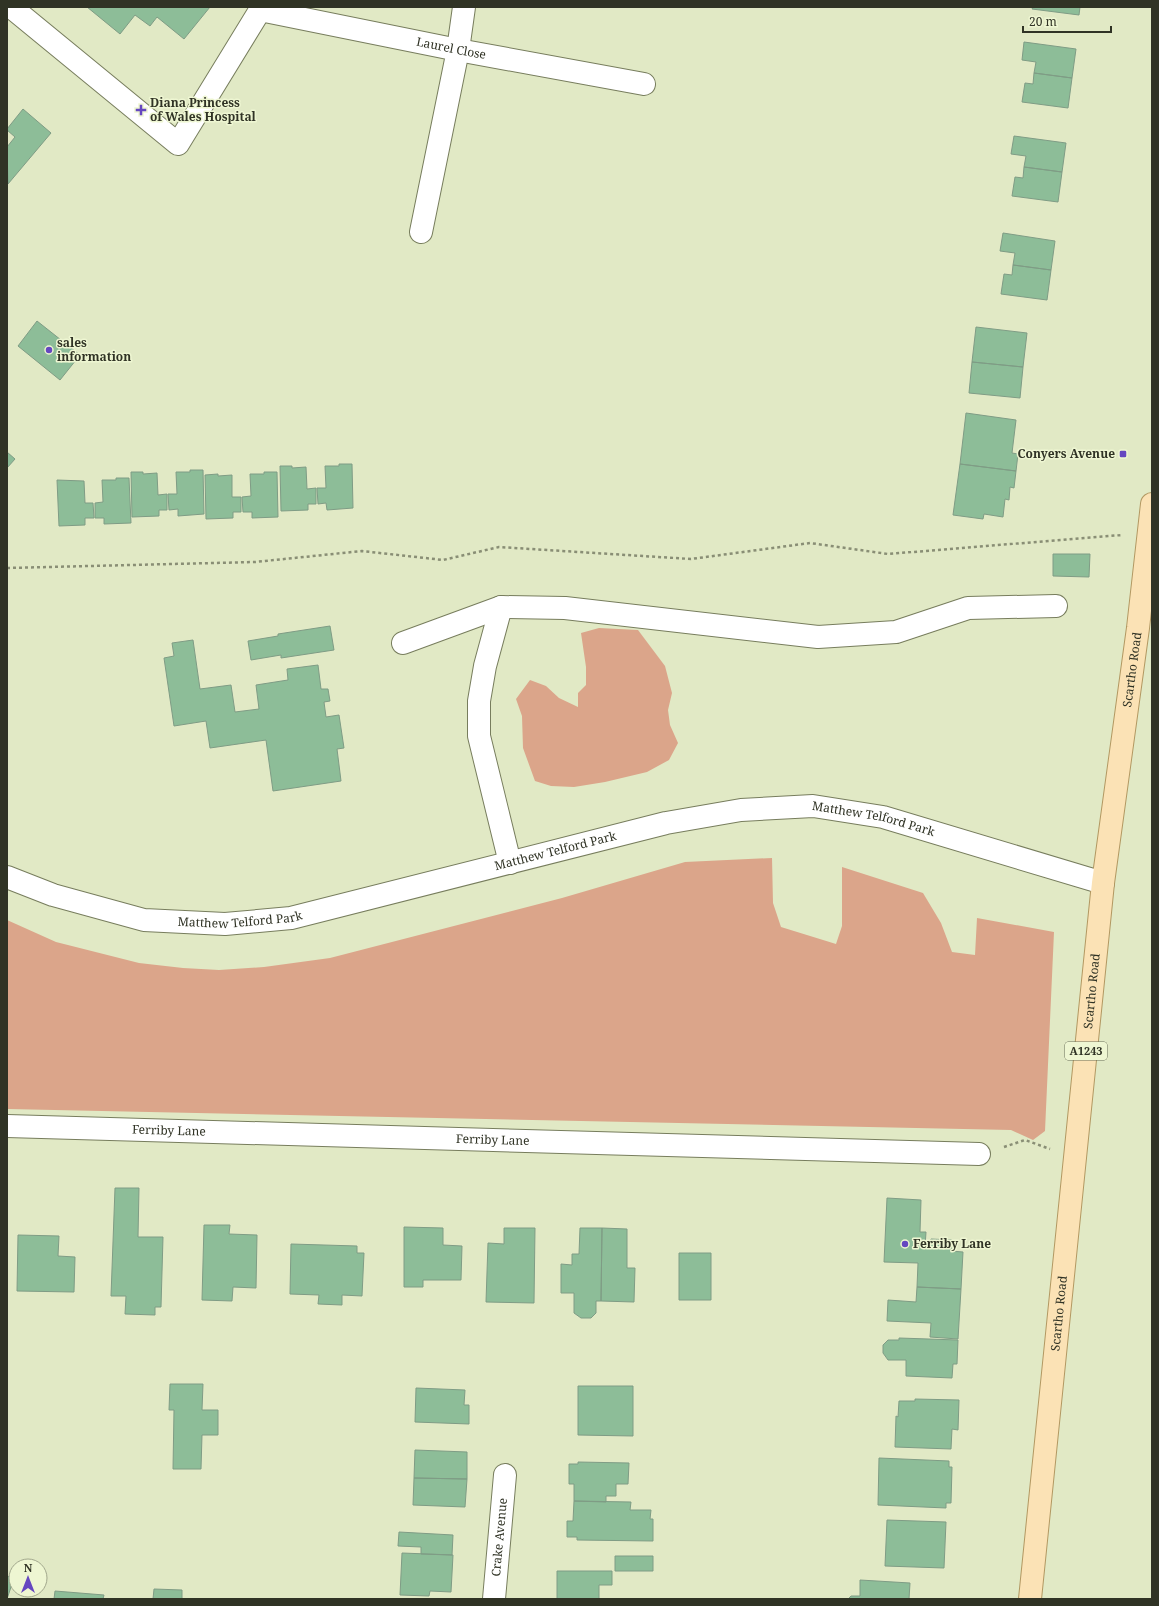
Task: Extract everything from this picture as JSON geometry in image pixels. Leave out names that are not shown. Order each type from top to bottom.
[{"type":"main road","name":"Scartho Road","points":[[1030,1599],[1103,883],[1145,628],[1149,533],[1152,504]]},
{"type":"street","points":[[11,7],[178,144],[261,9]]},
{"type":"street","points":[[421,232],[458,50],[464,7]]},
{"type":"street","name":"Laurel Close","points":[[261,9],[458,50],[644,84]]},
{"type":"street","points":[[403,643],[501,607],[565,608],[818,637],[896,632],[968,608],[1056,606]]},
{"type":"street","points":[[501,607],[485,666],[479,701],[479,736],[510,863]]},
{"type":"street","name":"Matthew Telford Park","points":[[7,877],[53,895],[144,920],[225,924],[291,918],[666,823],[741,810],[814,806],[883,817],[1103,883]]},
{"type":"street","name":"Ferriby Lane","points":[[7,1126],[979,1154]]},
{"type":"street","name":"Crake Avenue","points":[[494,1599],[505,1475]]},
{"type":"path","points":[[7,568],[255,562],[362,551],[443,560],[500,547],[691,559],[810,543],[888,554],[1149,533]]},
{"type":"path","points":[[979,1154],[1025,1140],[1075,1158]]},
{"type":"shaded area","points":[[599,628],[638,630],[665,666],[672,693],[668,710],[670,725],[678,743],[669,760],[647,772],[605,782],[574,787],[551,786],[535,781],[523,748],[522,716],[516,699],[530,680],[546,686],[559,698],[578,707],[578,693],[586,685],[586,667],[581,633]]},
{"type":"shaded area","points":[[772,858],[773,903],[781,927],[836,944],[842,926],[842,867],[923,893],[941,923],[952,952],[975,955],[977,918],[1054,932],[1045,1131],[1033,1140],[1011,1130],[7,1109],[7,920],[56,942],[139,963],[219,970],[264,967],[330,958],[562,898],[685,862]]},
{"type":"building","points":[[87,7],[210,7],[184,39],[157,17],[150,26],[135,15],[120,34]]},
{"type":"building","points":[[1033,7],[1080,7],[1079,15],[1032,9]]},
{"type":"building","points":[[1024,42],[1076,49],[1072,78],[1034,73],[1036,62],[1022,60]]},
{"type":"building","points":[[1034,73],[1072,78],[1068,108],[1022,102],[1025,83],[1033,84]]},
{"type":"building","points":[[23,109],[51,133],[8,184],[7,147],[15,137],[7,129]]},
{"type":"building","points":[[1014,136],[1066,143],[1062,172],[1024,167],[1026,156],[1011,154]]},
{"type":"building","points":[[1024,167],[1062,172],[1058,202],[1012,196],[1015,177],[1023,178]]},
{"type":"building","points":[[1003,233],[1055,241],[1051,270],[1013,265],[1015,253],[1000,251]]},
{"type":"building","points":[[1013,265],[1051,270],[1047,300],[1001,294],[1004,274],[1012,275]]},
{"type":"building","name":"sales information","points":[[37,321],[80,355],[60,380],[18,346]]},
{"type":"building","points":[[976,327],[1027,333],[1023,367],[972,362]]},
{"type":"building","points":[[972,362],[1023,367],[1020,398],[969,393]]},
{"type":"building","points":[[966,413],[1016,420],[1012,453],[1018,454],[1016,471],[960,464]]},
{"type":"building","points":[[7,452],[15,459],[7,468]]},
{"type":"building","points":[[339,464],[352,464],[353,508],[327,510],[326,503],[318,504],[317,488],[326,488],[325,466],[339,466]]},
{"type":"building","points":[[960,464],[1016,471],[1014,488],[1010,487],[1009,500],[1005,499],[1003,517],[984,514],[983,519],[953,515]]},
{"type":"building","points":[[280,466],[292,466],[292,468],[306,467],[307,489],[316,488],[316,504],[308,504],[308,510],[281,511]]},
{"type":"building","points":[[190,470],[203,470],[204,514],[178,516],[178,509],[169,510],[168,494],[177,494],[176,472],[190,472]]},
{"type":"building","points":[[131,472],[143,472],[143,474],[157,473],[158,495],[167,494],[167,510],[159,510],[159,516],[132,517]]},
{"type":"building","points":[[264,472],[277,472],[278,517],[252,518],[252,512],[243,512],[242,497],[251,496],[250,474],[264,474]]},
{"type":"building","points":[[218,474],[218,476],[232,475],[232,497],[241,497],[241,512],[233,512],[233,518],[206,519],[205,475]]},
{"type":"building","points":[[116,478],[129,478],[131,523],[104,524],[104,518],[95,518],[95,503],[103,502],[102,480],[116,480]]},
{"type":"building","points":[[57,480],[84,481],[85,503],[93,503],[94,518],[85,518],[85,525],[59,526]]},
{"type":"building","points":[[1053,554],[1090,554],[1089,577],[1053,576]]},
{"type":"building","points":[[330,626],[334,650],[281,658],[281,655],[251,660],[248,641],[278,636],[278,634]]},
{"type":"building","points":[[193,640],[200,689],[231,685],[235,712],[259,709],[256,685],[288,680],[287,669],[318,665],[321,689],[328,689],[330,701],[324,702],[326,717],[339,715],[344,748],[337,749],[341,781],[273,791],[266,740],[210,748],[206,721],[174,726],[164,658],[174,656],[172,643]]},
{"type":"building","points":[[115,1188],[139,1188],[138,1237],[163,1237],[161,1307],[155,1307],[155,1315],[125,1314],[126,1296],[111,1296]]},
{"type":"building","name":"Ferriby Lane","points":[[887,1198],[921,1200],[920,1232],[926,1232],[925,1247],[930,1248],[931,1239],[952,1240],[951,1251],[963,1252],[961,1289],[917,1287],[918,1263],[884,1262]]},
{"type":"building","points":[[204,1225],[230,1225],[229,1234],[257,1235],[256,1288],[233,1287],[232,1301],[202,1300]]},
{"type":"building","points":[[404,1227],[443,1228],[443,1245],[462,1246],[461,1280],[423,1280],[423,1287],[404,1287]]},
{"type":"building","points":[[504,1228],[535,1228],[534,1303],[486,1302],[488,1243],[504,1244]]},
{"type":"building","points":[[580,1228],[602,1228],[601,1301],[596,1301],[596,1313],[591,1318],[581,1318],[574,1313],[574,1293],[561,1293],[561,1264],[572,1265],[572,1254],[579,1254]]},
{"type":"building","points":[[602,1228],[627,1229],[627,1268],[635,1268],[634,1302],[601,1301]]},
{"type":"building","points":[[18,1235],[59,1236],[58,1256],[75,1257],[74,1292],[17,1291]]},
{"type":"building","points":[[291,1244],[357,1246],[357,1253],[364,1253],[362,1296],[342,1295],[342,1305],[318,1304],[319,1295],[290,1294]]},
{"type":"building","points":[[679,1253],[711,1253],[711,1300],[679,1300]]},
{"type":"building","points":[[917,1287],[961,1289],[958,1339],[930,1337],[931,1323],[887,1321],[888,1300],[916,1302]]},
{"type":"building","points":[[899,1338],[958,1340],[957,1364],[953,1364],[952,1378],[906,1376],[906,1360],[888,1360],[883,1353],[883,1345],[888,1340],[899,1340]]},
{"type":"building","points":[[170,1384],[203,1384],[202,1410],[218,1410],[218,1435],[202,1435],[201,1469],[173,1469],[174,1410],[169,1410]]},
{"type":"building","points":[[578,1386],[633,1386],[633,1436],[578,1435]]},
{"type":"building","points":[[416,1388],[465,1390],[464,1405],[469,1405],[469,1424],[415,1422]]},
{"type":"building","points":[[915,1399],[959,1400],[958,1430],[952,1429],[951,1449],[895,1447],[896,1416],[898,1417],[899,1401],[915,1401]]},
{"type":"building","points":[[415,1450],[467,1452],[467,1479],[414,1478]]},
{"type":"building","points":[[879,1458],[949,1461],[949,1467],[952,1467],[951,1503],[946,1503],[946,1508],[878,1505]]},
{"type":"building","points":[[578,1462],[629,1463],[628,1484],[616,1484],[616,1496],[606,1496],[606,1502],[574,1501],[574,1484],[569,1484],[569,1464],[578,1464]]},
{"type":"building","points":[[414,1478],[467,1479],[465,1507],[413,1505]]},
{"type":"building","points":[[574,1501],[631,1502],[630,1510],[651,1510],[650,1519],[653,1519],[653,1541],[577,1540],[577,1537],[567,1537],[567,1521],[573,1521]]},
{"type":"building","points":[[887,1520],[946,1522],[944,1568],[885,1566]]},
{"type":"building","points":[[399,1532],[453,1535],[452,1555],[421,1554],[421,1547],[398,1546]]},
{"type":"building","points":[[402,1553],[453,1555],[451,1592],[430,1591],[429,1596],[400,1595]]},
{"type":"building","points":[[615,1556],[653,1556],[653,1571],[615,1571]]},
{"type":"building","points":[[557,1571],[612,1571],[612,1585],[599,1585],[599,1599],[557,1599]]},
{"type":"building","points":[[7,1576],[8,1596],[7,1599]]},
{"type":"building","points":[[860,1580],[910,1583],[909,1599],[848,1599],[851,1596],[860,1596]]},
{"type":"building","points":[[154,1589],[182,1590],[182,1599],[153,1599]]},
{"type":"building","points":[[55,1591],[104,1595],[103,1599],[54,1599]]},
{"type":"place","name":"Diana Princess of Wales Hospital","points":[[141,110]]},
{"type":"place","name":"sales information","points":[[49,350]]},
{"type":"place","name":"Conyers Avenue","points":[[1123,454]]},
{"type":"place","name":"Ferriby Lane","points":[[905,1244]]}]
